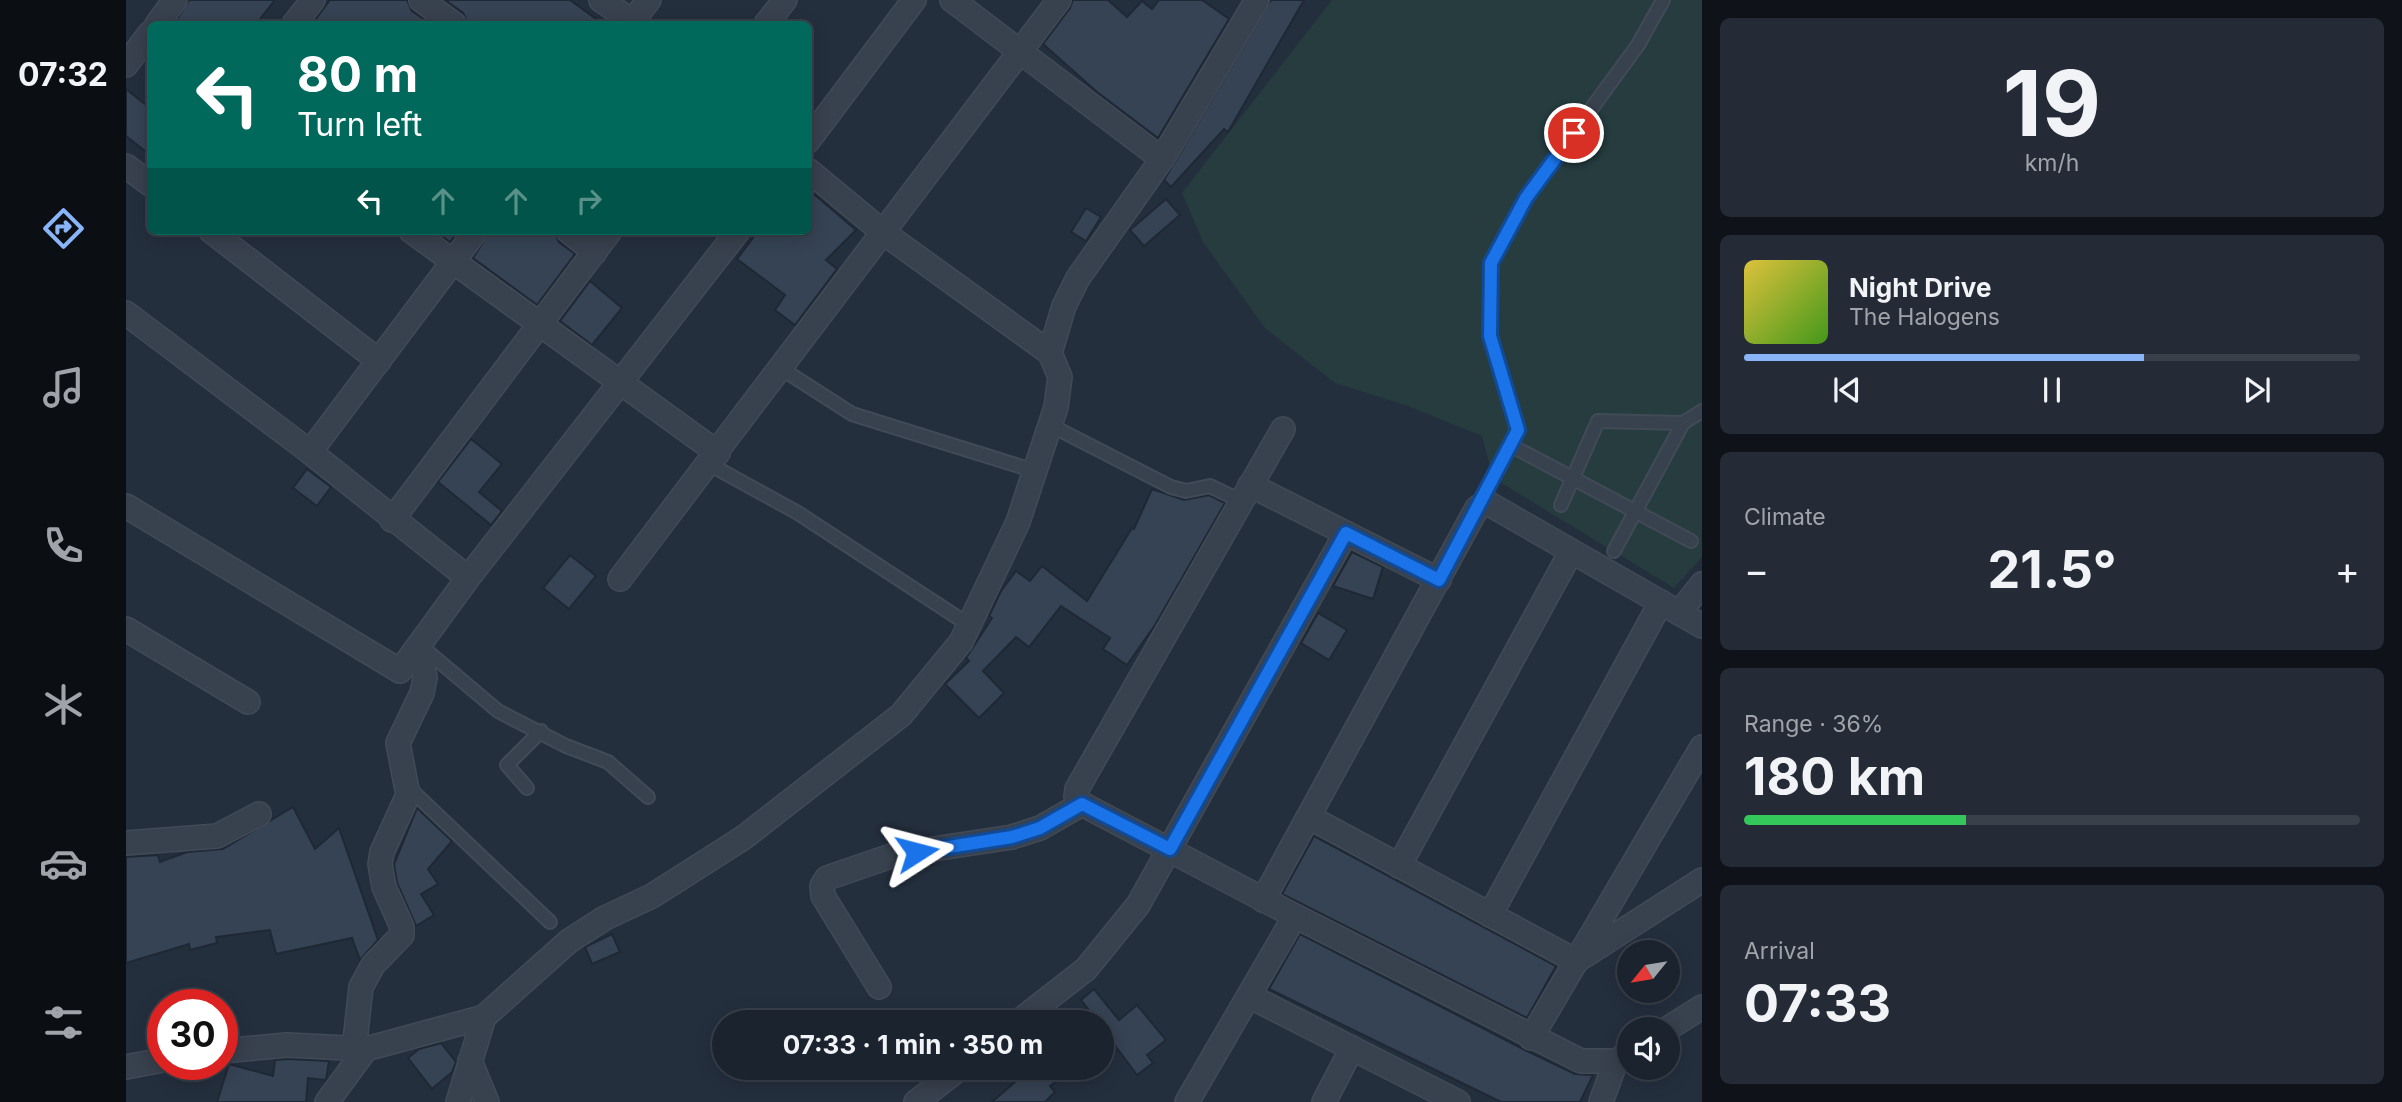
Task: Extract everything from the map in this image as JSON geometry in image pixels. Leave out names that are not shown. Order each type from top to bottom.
[{"type":"street","points":[[159,21],[175,0]]},
{"type":"street","points":[[296,21],[313,0]]},
{"type":"street","points":[[421,0],[450,21]]},
{"type":"street","points":[[601,0],[629,21]]},
{"type":"street","points":[[635,21],[649,0]]},
{"type":"street","points":[[768,21],[785,0]]},
{"type":"street","points":[[812,136],[914,0]]},
{"type":"street","points":[[952,0],[1162,159]]},
{"type":"street","points":[[620,579],[782,369],[1059,0]]},
{"type":"street","points":[[1050,353],[1064,306],[1079,278],[1162,159],[1257,0]]},
{"type":"street","points":[[126,65],[147,37]]},
{"type":"street","points":[[126,166],[147,182]]},
{"type":"street","points":[[238,1050],[287,1045],[360,1049],[484,1017],[569,941],[605,918],[652,896],[743,838],[901,715],[961,642],[1017,522],[1050,425],[1060,377],[1050,353],[884,233],[812,173]]},
{"type":"street","points":[[216,235],[379,361]]},
{"type":"street","points":[[417,235],[620,382],[713,458]]},
{"type":"street","points":[[310,453],[473,235]]},
{"type":"street","points":[[573,235],[595,251]]},
{"type":"street","points":[[392,520],[608,235]]},
{"type":"street","points":[[126,506],[398,671],[404,669],[468,578],[735,235]]},
{"type":"street","points":[[126,313],[468,578]]},
{"type":"street","points":[[1283,429],[1077,789],[1076,797],[1082,804],[1263,900],[1531,1038],[1581,1062],[1617,1058]]},
{"type":"street","points":[[1245,493],[1346,533],[1439,580]]},
{"type":"street","points":[[1263,900],[1477,508],[1483,504],[1492,505],[1702,626]]},
{"type":"street","points":[[1033,1010],[1086,969],[1138,905],[1346,533]]},
{"type":"street","points":[[1399,866],[1571,552]]},
{"type":"street","points":[[1490,915],[1670,607],[1702,584]]},
{"type":"street","points":[[126,629],[248,702]]},
{"type":"street","points":[[327,1102],[360,1049],[361,988],[373,965],[402,935],[402,927],[384,887],[380,864],[382,852],[406,803],[408,787],[398,743],[422,693],[425,678],[420,646]]},
{"type":"street","points":[[1531,1038],[1702,747]]},
{"type":"street","points":[[1680,784],[1702,771]]},
{"type":"street","points":[[879,987],[823,896],[822,886],[827,878],[894,855],[1012,837],[1040,828],[1082,804]]},
{"type":"street","points":[[126,843],[217,836],[259,814]]},
{"type":"street","points":[[1309,817],[1576,961]]},
{"type":"street","points":[[1576,961],[1702,880]]},
{"type":"street","points":[[1187,1102],[1295,916]]},
{"type":"street","points":[[1249,996],[1458,1102]]},
{"type":"street","points":[[1680,1021],[1702,1007]]},
{"type":"street","points":[[458,1102],[484,1017]]},
{"type":"street","points":[[1324,1102],[1352,1048]]},
{"type":"street","points":[[470,1061],[487,1102]]},
{"type":"street","points":[[126,1067],[147,1063]]},
{"type":"street","points":[[1601,1102],[1617,1069]]},
{"type":"street","points":[[916,1102],[944,1080]]},
{"type":"lane","points":[[1477,508],[1518,430],[1490,336],[1491,263],[1526,198],[1638,46],[1663,0]]},
{"type":"lane","points":[[782,369],[852,414],[1035,471]]},
{"type":"lane","points":[[1614,551],[1683,423],[1702,411]]},
{"type":"lane","points":[[1561,505],[1598,421],[1683,423]]},
{"type":"lane","points":[[1050,425],[1171,487],[1186,491],[1210,486],[1245,493]]},
{"type":"lane","points":[[1510,445],[1691,541]]},
{"type":"lane","points":[[713,458],[969,625]]},
{"type":"lane","points":[[420,646],[498,711],[566,746],[608,762],[648,797]]},
{"type":"lane","points":[[527,788],[507,765],[541,731]]},
{"type":"lane","points":[[408,787],[550,922]]},
{"type":"green space","points":[[1332,0],[1702,0],[1702,557],[1674,588],[1493,478],[1482,436],[1408,406],[1335,383],[1265,328],[1203,242],[1182,193]]},
{"type":"building","points":[[189,0],[275,0],[258,21],[176,21]]},
{"type":"building","points":[[330,0],[407,0],[412,11],[427,21],[314,21]]},
{"type":"building","points":[[445,0],[570,0],[599,21],[467,21],[463,13]]},
{"type":"building","points":[[1073,0],[1108,0],[1127,17],[1142,1],[1152,9],[1159,0],[1202,0],[1229,19],[1158,138],[1097,92],[1043,44]]},
{"type":"building","points":[[1271,0],[1304,0],[1228,132],[1224,129],[1171,187],[1164,180]]},
{"type":"building","points":[[126,89],[147,106],[147,153],[126,136]]},
{"type":"building","points":[[812,192],[856,230],[826,260],[837,269],[795,325],[775,310],[785,295],[737,259],[755,235],[812,235]]},
{"type":"building","points":[[1166,199],[1180,215],[1144,246],[1130,230]]},
{"type":"building","points":[[1086,208],[1101,217],[1086,241],[1071,232]]},
{"type":"building","points":[[440,235],[455,235],[450,242]]},
{"type":"building","points":[[487,235],[556,235],[559,242],[575,254],[537,305],[473,258]]},
{"type":"building","points":[[590,281],[622,308],[592,345],[560,321]]},
{"type":"building","points":[[471,439],[502,464],[479,492],[502,511],[491,525],[438,482]]},
{"type":"building","points":[[307,469],[331,487],[317,506],[293,488]]},
{"type":"building","points":[[1152,489],[1184,500],[1209,495],[1225,503],[1155,625],[1127,665],[1103,649],[1110,638],[1061,606],[1029,647],[1016,637],[983,671],[1004,693],[979,718],[945,684],[969,661],[966,658],[992,618],[989,616],[1001,591],[1016,571],[1030,581],[1042,566],[1087,601],[1132,528],[1134,529]]},
{"type":"building","points":[[1352,552],[1383,567],[1373,599],[1333,586]]},
{"type":"building","points":[[570,555],[596,576],[569,609],[543,588]]},
{"type":"building","points":[[1318,613],[1347,630],[1329,660],[1301,643]]},
{"type":"building","points":[[293,807],[315,849],[339,828],[378,940],[360,960],[352,938],[276,954],[270,930],[216,937],[217,943],[190,950],[189,944],[126,963],[126,857],[158,855],[160,862],[187,852],[223,849]]},
{"type":"building","points":[[417,808],[452,841],[428,869],[438,884],[421,894],[434,915],[416,926],[397,883],[394,864]]},
{"type":"building","points":[[1314,836],[1556,966],[1527,1018],[1282,894]]},
{"type":"building","points":[[612,934],[620,952],[592,964],[585,947]]},
{"type":"building","points":[[1300,934],[1525,1050],[1575,1074],[1593,1075],[1580,1102],[1501,1102],[1269,989]]},
{"type":"building","points":[[1094,989],[1111,1010],[1089,1010],[1081,1000]]},
{"type":"building","points":[[1137,1005],[1166,1040],[1147,1055],[1153,1063],[1137,1075],[1114,1044],[1114,1014],[1119,1020]]},
{"type":"building","points":[[441,1043],[456,1062],[452,1072],[432,1089],[408,1058],[419,1049]]},
{"type":"building","points":[[275,1060],[329,1061],[326,1080],[308,1078],[306,1102],[217,1102],[224,1080],[238,1080],[238,1066],[273,1076]]},
{"type":"building","points":[[1017,1080],[1058,1080],[1050,1086],[1055,1092],[1045,1102],[992,1102]]},
{"type":"route","points":[[917,852],[1012,837],[1040,828],[1082,804],[1170,849],[1346,533],[1439,580],[1518,430],[1490,336],[1491,263],[1526,198],[1574,133]]}]
